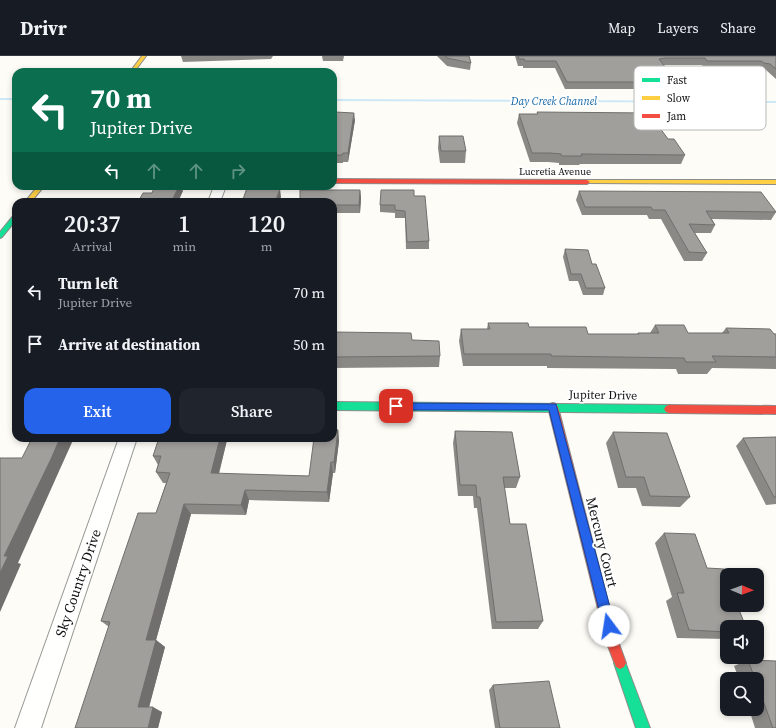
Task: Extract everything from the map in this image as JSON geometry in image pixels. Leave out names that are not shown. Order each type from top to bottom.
[{"type":"street","points":[[135,68],[144,56]]},
{"type":"street","name":"Lucretia Avenue","points":[[337,181],[776,183]]},
{"type":"street","points":[[31,198],[38,190]]},
{"type":"street","points":[[0,236],[12,221]]},
{"type":"street","name":"Jupiter Drive","points":[[337,406],[776,410]]},
{"type":"street","name":"Mercury Court","points":[[553,407],[612,641],[643,728]]},
{"type":"street","name":"Sky Country Drive","points":[[28,728],[127,442]]},
{"type":"building","points":[[445,56],[469,56],[471,63],[447,58]]},
{"type":"building","points":[[518,56],[776,56],[776,69],[770,64],[761,61],[707,61],[705,58],[665,58],[659,59],[664,66],[634,66],[634,82],[567,82],[556,61],[525,61],[524,59],[519,59]]},
{"type":"building","points":[[337,112],[354,113],[348,153],[343,153],[342,155],[337,155]]},
{"type":"building","points":[[537,112],[634,113],[634,130],[661,130],[668,139],[674,139],[685,155],[581,154],[582,156],[562,156],[561,154],[532,153],[519,114],[538,114]]},
{"type":"building","points":[[439,136],[463,136],[466,151],[441,151]]},
{"type":"building","points":[[153,190],[177,190],[173,198],[140,198],[143,193],[152,193]]},
{"type":"building","points":[[246,190],[280,190],[277,198],[243,198]]},
{"type":"building","points":[[300,190],[360,190],[359,205],[337,205],[337,198],[300,198]]},
{"type":"building","points":[[381,190],[414,190],[414,196],[425,196],[429,241],[407,242],[405,211],[395,210],[395,205],[380,205]]},
{"type":"building","points":[[579,191],[761,192],[776,212],[706,211],[715,225],[689,224],[707,253],[689,252],[665,210],[653,210],[651,207],[585,207]]},
{"type":"building","points":[[565,249],[588,250],[592,264],[596,264],[605,288],[586,288],[581,274],[571,274]]},
{"type":"building","points":[[488,323],[528,323],[529,327],[586,327],[588,334],[659,333],[655,325],[684,325],[688,333],[729,333],[726,328],[770,329],[774,334],[776,334],[776,357],[712,356],[716,362],[686,362],[684,358],[551,356],[551,354],[464,354],[461,329],[490,329]]},
{"type":"building","points":[[337,332],[411,333],[412,340],[439,341],[440,356],[337,357]]},
{"type":"building","points":[[455,431],[512,432],[520,477],[503,477],[510,524],[526,524],[543,621],[496,622],[480,497],[477,497],[476,485],[460,485]]},
{"type":"building","points":[[613,432],[667,433],[690,497],[650,496],[644,477],[626,477]]},
{"type":"building","points":[[776,437],[776,497],[774,497],[743,438]]},
{"type":"building","points":[[30,442],[58,442],[4,556],[8,556],[0,573],[0,458],[22,458]]},
{"type":"building","points":[[158,442],[219,442],[211,473],[309,476],[313,442],[336,442],[334,462],[331,462],[327,492],[245,490],[241,505],[184,504],[146,640],[156,640],[138,707],[153,707],[148,728],[75,728],[110,622],[101,621],[138,513],[156,513],[170,473],[156,472],[161,456],[153,456]]},
{"type":"building","points":[[664,533],[695,534],[707,568],[720,569],[720,612],[740,612],[743,620],[720,620],[720,632],[689,630],[677,593],[684,593]]},
{"type":"building","points":[[764,661],[776,661],[776,728],[773,728],[764,703],[764,672],[752,672],[749,664],[764,664]]},
{"type":"building","points":[[549,681],[560,728],[500,728],[493,685]]},
{"type":"waterway","name":"Day Creek Channel","points":[[0,99],[12,99]]},
{"type":"waterway","name":"Day Creek Channel","points":[[337,100],[634,101]]},
{"type":"waterway","name":"Day Creek Channel","points":[[766,102],[776,102]]},
{"type":"traffic: fast","points":[[0,236],[12,221]]},
{"type":"traffic: fast","points":[[337,406],[669,409]]},
{"type":"traffic: fast","points":[[620,663],[643,728]]},
{"type":"traffic: slow","points":[[135,68],[144,56]]},
{"type":"traffic: slow","points":[[587,182],[776,182]]},
{"type":"traffic: slow","points":[[31,198],[38,190]]},
{"type":"traffic: jam","points":[[337,181],[587,182]]},
{"type":"traffic: jam","points":[[553,407],[612,641],[620,663]]},
{"type":"traffic: jam","points":[[669,409],[776,410]]},
{"type":"route","points":[[396,406],[553,407],[609,626]]}]
